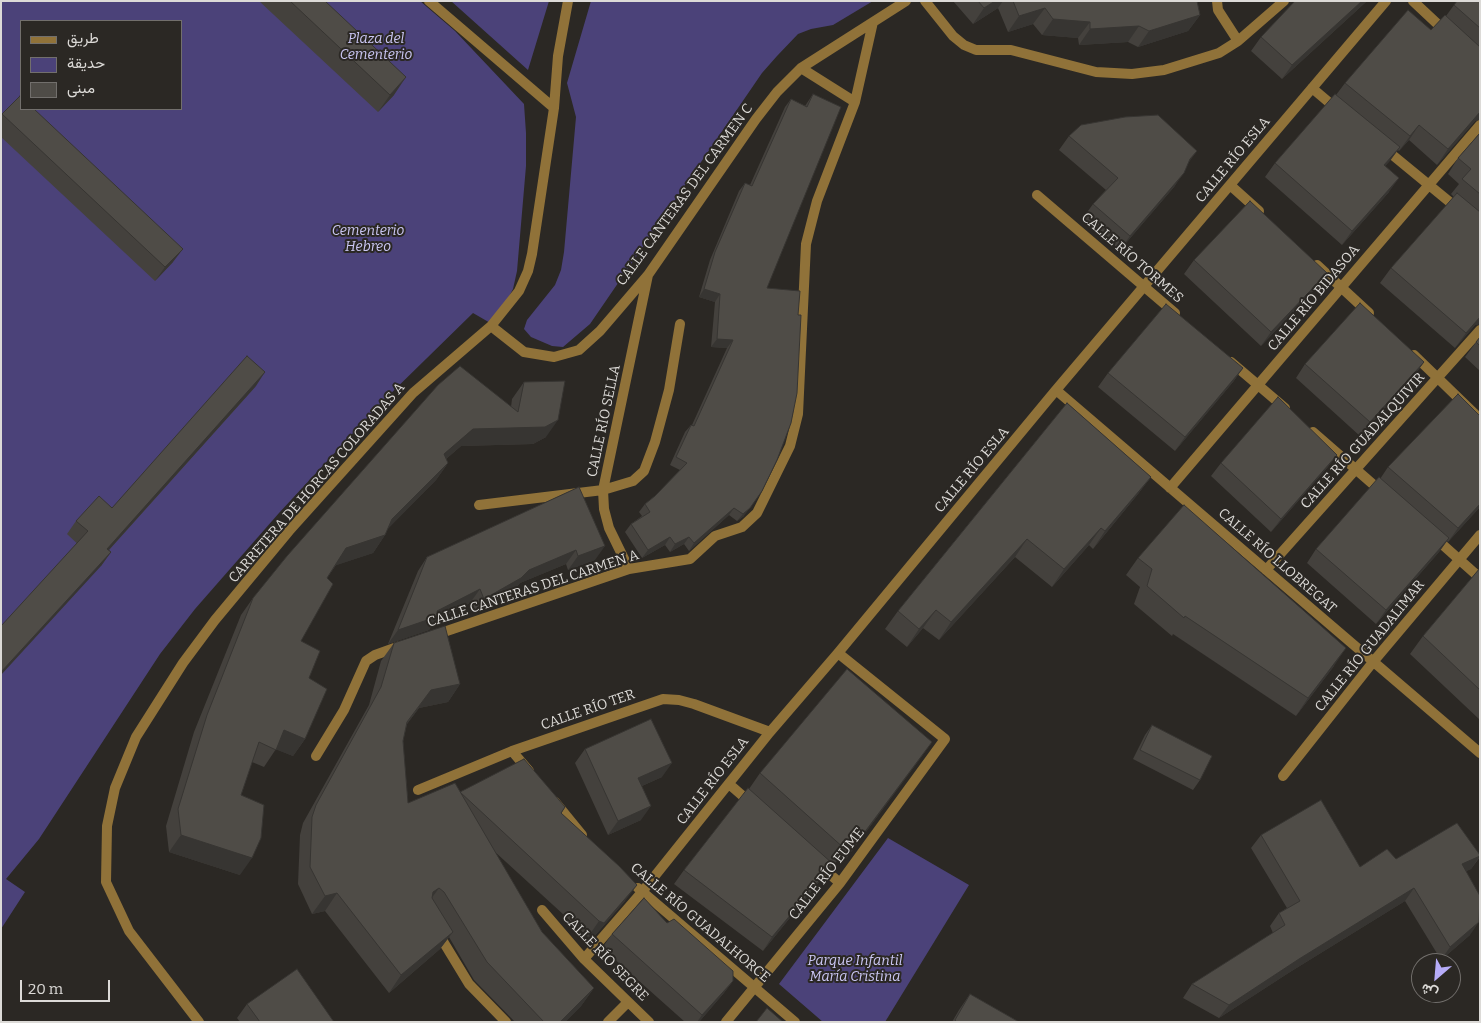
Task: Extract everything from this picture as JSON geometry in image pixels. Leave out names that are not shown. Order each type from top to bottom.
[{"type":"street","points":[[429,1],[554,108]]},
{"type":"street","name":"CARRETERA DE HORCAS COLORADAS A","points":[[199,1022],[129,931],[106,882],[107,826],[115,788],[136,737],[183,663],[215,620],[289,531],[413,393],[491,326],[518,291],[528,271],[554,108],[558,56],[568,1]]},
{"type":"street","name":"CALLE CANTERAS DEL CARMEN C","points":[[491,326],[524,352],[554,358],[579,350],[600,331],[648,275],[756,119],[801,68],[906,1]]},
{"type":"street","points":[[926,1],[952,36],[964,45],[976,50],[1001,50],[1040,56],[1096,72],[1132,74],[1164,70],[1219,53],[1238,41],[1284,1]]},
{"type":"street","points":[[1217,1],[1218,10],[1238,41]]},
{"type":"street","name":"CALLE RÍO ESLA","points":[[584,959],[642,892],[770,732],[838,654],[1056,390],[1386,1]]},
{"type":"street","points":[[1413,1],[1453,38]]},
{"type":"street","name":"CALLE CANTERAS DEL CARMEN A","points":[[316,756],[344,710],[366,661],[376,655],[629,570],[690,559],[715,536],[742,528],[757,513],[790,446],[798,414],[806,244],[817,201],[855,102],[873,22]]},
{"type":"street","points":[[801,68],[855,102]]},
{"type":"street","points":[[1312,88],[1348,118]]},
{"type":"street","name":"CALLE RÍO BIDASOA","points":[[1170,488],[1480,125]]},
{"type":"street","points":[[1377,142],[1480,226]]},
{"type":"street","points":[[1230,184],[1265,217]]},
{"type":"street","name":"CALLE RÍO TORMES","points":[[1037,196],[1186,324]]},
{"type":"street","points":[[1307,255],[1376,320]]},
{"type":"street","name":"CALLE RÍO SELLA","points":[[629,570],[609,528],[603,490],[648,275]]},
{"type":"street","points":[[479,505],[603,490],[633,481],[644,471],[650,459],[669,390],[680,324]]},
{"type":"street","name":"CALLE RÍO GUADALQUIVIR","points":[[1266,570],[1480,330]]},
{"type":"street","points":[[1403,345],[1480,419]]},
{"type":"street","points":[[1222,354],[1392,501]]},
{"type":"street","name":"CALLE RÍO LLOBREGAT","points":[[1056,390],[1480,753]]},
{"type":"street","points":[[1422,527],[1480,578]]},
{"type":"street","name":"CALLE RÍO GUADALIMAR","points":[[1283,776],[1458,559],[1480,535]]},
{"type":"street","name":"CALLE RÍO EUME","points":[[726,1022],[840,883],[946,739],[838,654]]},
{"type":"street","name":"CALLE RÍO TER","points":[[418,790],[512,750],[663,699],[679,700],[694,704],[770,732]]},
{"type":"street","points":[[512,750],[537,780]]},
{"type":"street","points":[[729,784],[759,810]]},
{"type":"street","points":[[549,795],[586,840]]},
{"type":"street","points":[[810,856],[840,883]]},
{"type":"street","name":"CALLE RÍO GUADALHORCE","points":[[627,879],[795,1022]]},
{"type":"street","name":"CALLE RÍO SEGRE","points":[[542,910],[584,959],[648,1022]]},
{"type":"street","points":[[431,921],[469,984],[506,1022]]},
{"type":"street","points":[[608,1022],[628,1002]]},
{"type":"green space","points":[[1,1],[420,1],[455,31],[524,104],[526,166],[517,271],[513,289],[492,324],[473,313],[380,404],[279,513],[195,609],[160,654],[39,839],[6,879],[25,892],[1,929]]},
{"type":"green space","points":[[451,1],[549,1],[528,70]]},
{"type":"green space","points":[[591,1],[873,1],[833,25],[811,29],[798,34],[777,56],[762,73],[590,324],[563,347],[552,346],[531,337],[524,329],[527,320],[555,285],[561,270],[576,117],[567,83]]},
{"type":"green space","name":"Parque Infantil María Cristina","points":[[888,838],[969,885],[885,1022],[823,1022],[779,984]]},
{"type":"building","points":[[290,1],[325,1],[406,77],[390,95]]},
{"type":"building","points":[[978,1],[995,1],[984,8]]},
{"type":"building","points":[[1013,1],[1197,1],[1200,15],[1149,31],[1139,26],[1090,29],[1090,22],[1053,19],[1045,8],[1019,16]]},
{"type":"building","points":[[1295,1],[1362,1],[1292,65],[1261,37]]},
{"type":"building","points":[[1457,1],[1480,1],[1480,28],[1454,5]]},
{"type":"building","points":[[1408,10],[1431,30],[1445,15],[1480,47],[1480,112],[1448,149],[1419,125],[1410,136],[1345,83]]},
{"type":"building","points":[[813,94],[841,107],[767,288],[800,291],[798,315],[801,315],[797,393],[791,423],[777,460],[762,491],[750,508],[743,514],[734,508],[694,543],[689,537],[675,544],[670,537],[648,550],[631,524],[650,512],[645,504],[687,463],[676,457],[691,425],[694,426],[733,340],[717,339],[720,294],[704,289],[715,252],[745,183],[752,186],[791,99],[807,107]]},
{"type":"building","points":[[1335,94],[1400,147],[1384,165],[1399,178],[1352,231],[1275,163]]},
{"type":"building","points":[[20,96],[20,110],[35,110],[183,249],[165,267],[2,114]]},
{"type":"building","points":[[1158,115],[1197,151],[1190,159],[1184,173],[1130,236],[1093,204],[1118,178],[1069,136],[1081,125],[1125,117]]},
{"type":"building","points":[[1480,133],[1480,194],[1462,179],[1471,169],[1458,158]]},
{"type":"building","points":[[1457,193],[1480,212],[1480,317],[1466,333],[1391,268]]},
{"type":"building","points":[[1250,201],[1327,273],[1271,332],[1194,260]]},
{"type":"building","points":[[1360,303],[1424,362],[1370,422],[1305,364]]},
{"type":"building","points":[[1166,304],[1243,368],[1185,437],[1108,373]]},
{"type":"building","points":[[1480,337],[1480,346],[1476,342]]},
{"type":"building","points":[[247,356],[265,372],[107,549],[111,552],[1,672],[1,626],[88,531],[76,521],[99,496],[112,508]]},
{"type":"building","points":[[460,366],[518,412],[524,382],[565,381],[558,420],[545,427],[473,429],[444,454],[448,463],[392,519],[385,535],[346,548],[327,578],[333,584],[301,641],[320,651],[309,678],[327,689],[305,739],[284,730],[276,750],[259,742],[241,795],[264,805],[261,838],[252,858],[181,835],[178,809],[207,715],[253,598],[287,556],[438,385]]},
{"type":"building","points":[[1458,394],[1480,416],[1480,504],[1458,528],[1388,467]]},
{"type":"building","points":[[1278,397],[1337,455],[1281,519],[1221,463]]},
{"type":"building","points":[[1067,403],[1151,477],[1105,531],[1101,528],[1064,569],[1027,539],[951,622],[936,610],[919,629],[898,611]]},
{"type":"building","points":[[1379,477],[1449,538],[1386,610],[1316,549]]},
{"type":"building","points":[[579,487],[605,546],[578,556],[576,550],[529,570],[521,578],[484,599],[480,589],[437,611],[439,616],[398,630],[427,557]]},
{"type":"building","points":[[1184,505],[1346,648],[1308,698],[1185,616],[1184,618],[1147,586],[1152,569],[1138,558]]},
{"type":"building","points":[[1480,568],[1480,690],[1423,636]]},
{"type":"building","points":[[445,626],[460,684],[431,690],[407,722],[403,741],[408,803],[455,783],[542,932],[594,988],[560,1022],[544,1022],[487,962],[444,892],[439,888],[433,892],[432,898],[453,932],[401,975],[337,893],[325,896],[310,867],[312,817],[316,805],[381,687],[394,643]]},
{"type":"building","points":[[847,669],[932,742],[858,841],[854,837],[845,849],[760,773]]},
{"type":"building","points":[[651,719],[672,763],[638,778],[651,806],[618,821],[585,749]]},
{"type":"building","points":[[1152,725],[1212,756],[1200,780],[1140,750]]},
{"type":"building","points":[[524,759],[565,807],[561,813],[637,885],[604,923],[599,921],[460,792]]},
{"type":"building","points":[[748,788],[833,864],[772,937],[684,870]]},
{"type":"building","points":[[1321,800],[1360,867],[1387,849],[1396,859],[1457,823],[1480,855],[1462,864],[1480,896],[1479,922],[1450,947],[1414,888],[1229,1005],[1192,984],[1285,925],[1279,913],[1300,901],[1261,835]]},
{"type":"building","points":[[644,898],[667,923],[674,919],[733,971],[733,981],[702,1015],[612,934]]},
{"type":"building","points":[[297,969],[334,1022],[260,1022],[247,1004]]},
{"type":"building","points":[[970,994],[1019,1022],[957,1022],[955,1020]]},
{"type":"building","points":[[767,1008],[783,1022],[756,1022]]},
{"type":"park label","name":"Plaza del Cementerio","points":[[376,48]]},
{"type":"park label","name":"Cementerio Hebreo","points":[[368,240]]}]
